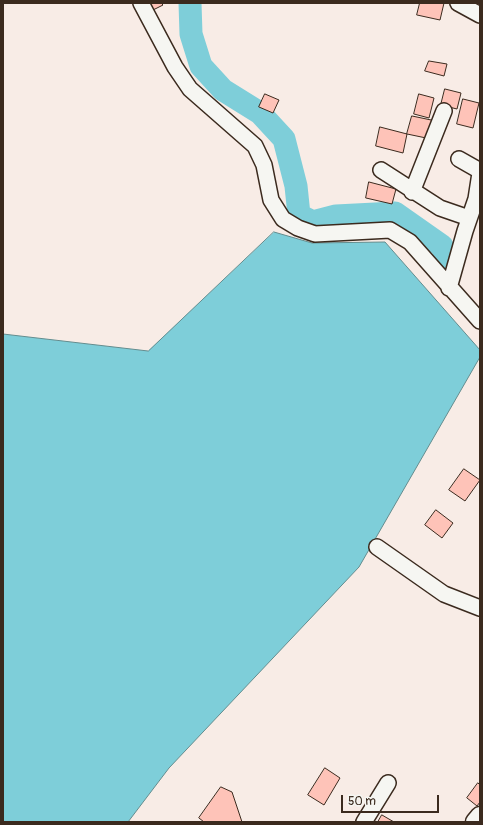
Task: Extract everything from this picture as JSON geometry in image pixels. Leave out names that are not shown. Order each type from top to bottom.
[{"type":"street","points":[[141,3],[175,67],[190,89],[255,146],[264,165],[271,200],[283,219],[298,228],[316,234],[390,230],[410,242],[480,321]]},
{"type":"street","points":[[458,3],[480,15]]},
{"type":"street","points":[[412,192],[444,111]]},
{"type":"street","points":[[450,288],[469,218],[478,200],[480,172],[459,159]]},
{"type":"street","points":[[381,170],[412,192],[440,208],[469,218]]},
{"type":"street","points":[[377,547],[444,594],[480,608]]},
{"type":"street","points":[[364,822],[388,782]]},
{"type":"street","points":[[475,822],[480,816]]},
{"type":"water","points":[[274,232],[312,243],[385,242],[480,350],[480,357],[359,567],[169,768],[128,822],[3,822],[3,334],[148,351]]},
{"type":"building","points":[[144,3],[161,3],[163,5],[149,12]]},
{"type":"building","points":[[420,3],[444,3],[440,20],[417,15]]},
{"type":"building","points":[[429,61],[447,64],[444,76],[425,71]]},
{"type":"building","points":[[445,89],[461,93],[457,109],[441,105]]},
{"type":"building","points":[[265,94],[279,100],[273,113],[259,107]]},
{"type":"building","points":[[419,94],[434,98],[429,118],[414,114]]},
{"type":"building","points":[[463,99],[479,103],[473,128],[457,124]]},
{"type":"building","points":[[412,116],[436,121],[431,139],[407,134]]},
{"type":"building","points":[[380,127],[407,134],[403,153],[376,146]]},
{"type":"building","points":[[369,182],[396,189],[392,204],[366,198]]},
{"type":"building","points":[[464,469],[480,480],[465,501],[449,490]]},
{"type":"building","points":[[436,510],[453,523],[442,538],[425,525]]},
{"type":"building","points":[[325,768],[340,778],[324,805],[308,795]]},
{"type":"building","points":[[478,783],[480,785],[480,802],[477,806],[467,798]]},
{"type":"building","points":[[221,787],[232,792],[242,822],[204,822],[199,818]]},
{"type":"building","points":[[382,815],[394,822],[378,822]]},
{"type":"waterway","points":[[190,3],[191,34],[201,66],[223,90],[260,113],[284,139],[296,186],[299,215],[313,222],[336,216],[395,213],[442,246],[449,267]]}]
